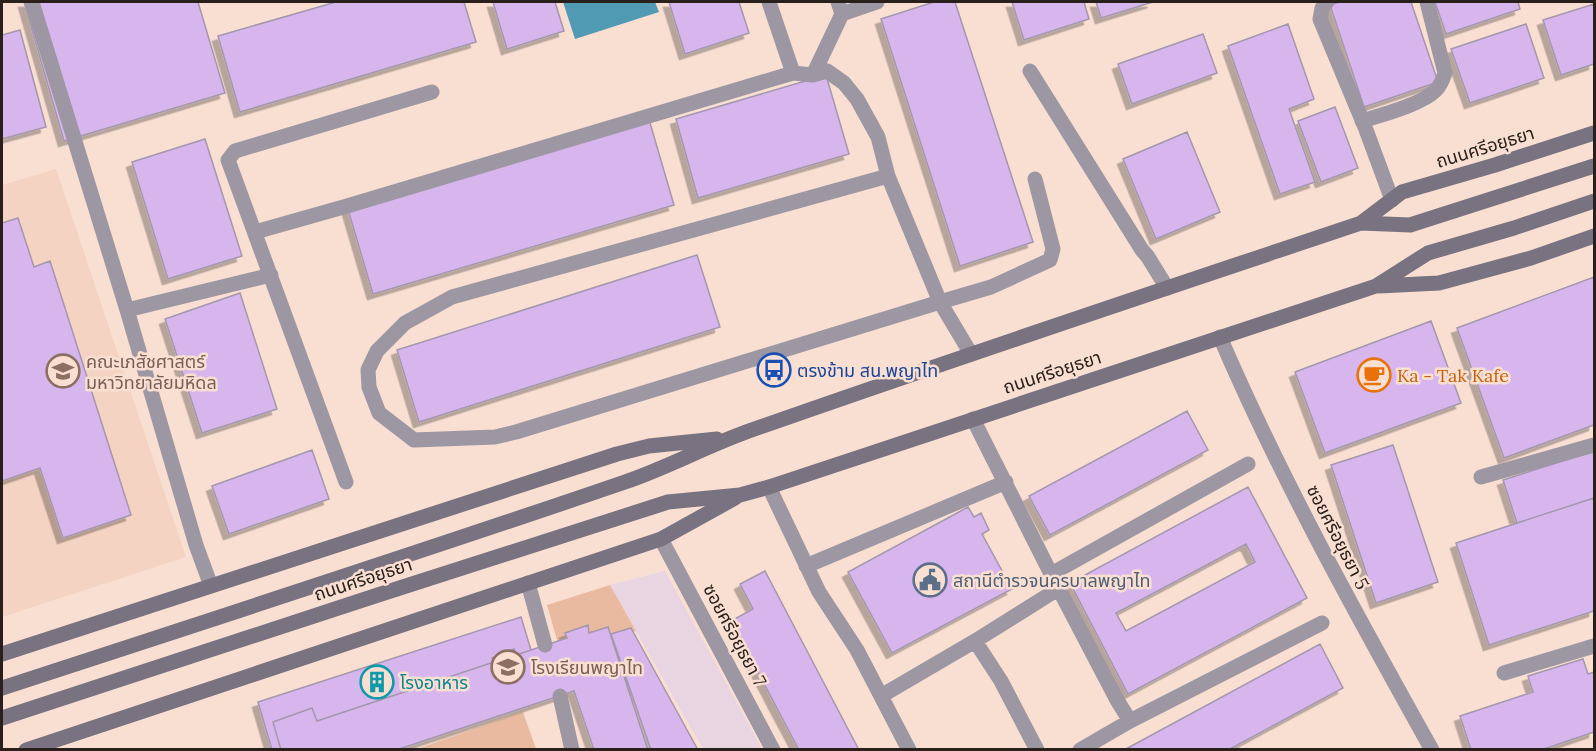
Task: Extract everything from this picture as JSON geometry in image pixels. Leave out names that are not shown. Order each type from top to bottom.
[{"type":"main road","name":"ถนนศรีอยุธยา","points":[[1361,224],[1402,192],[1495,165],[1594,132]]},
{"type":"main road","name":"ถนนศรีอยุธยา","points":[[2,688],[631,480],[732,437],[971,354],[1361,224],[1410,225],[1594,166]]},
{"type":"main road","name":"ถนนศรีอยุธยา","points":[[2,718],[668,502],[740,495],[769,487],[1376,286],[1428,254],[1594,201]]},
{"type":"main road","name":"ถนนศรีอยุธยา","points":[[1376,286],[1439,283],[1531,258],[1594,237]]},
{"type":"main road","name":"ถนนศรีอยุธยา","points":[[2,654],[617,454],[649,446],[732,437]]},
{"type":"main road","name":"ถนนศรีอยุธยา","points":[[26,750],[661,539],[740,495]]},
{"type":"street","points":[[32,2],[127,310],[196,545],[211,586]]},
{"type":"street","points":[[770,2],[793,74]]},
{"type":"street","points":[[813,75],[840,8],[877,2]]},
{"type":"street","points":[[1327,2],[1322,8],[1320,19],[1392,200]]},
{"type":"street","points":[[1362,121],[1425,98],[1436,90],[1442,81],[1445,73],[1427,2]]},
{"type":"street","points":[[255,232],[793,74],[813,75],[826,71],[844,83],[857,99],[878,137],[888,176],[940,302],[971,354]]},
{"type":"street","points":[[1030,71],[1167,288]]},
{"type":"street","points":[[346,482],[228,160],[235,151],[432,92]]},
{"type":"street","points":[[888,176],[452,297],[405,323],[377,351],[368,370],[369,387],[379,413],[414,440],[495,437],[990,287],[1050,260],[1053,249],[1035,179]]},
{"type":"street","points":[[127,310],[271,275]]},
{"type":"street","name":"ซอยศรีอยุธยา 5","points":[[1220,337],[1283,474],[1348,600],[1432,750]]},
{"type":"street","points":[[973,418],[1051,574],[1130,721]]},
{"type":"street","points":[[1481,477],[1594,445]]},
{"type":"street","points":[[1051,574],[1248,464]]},
{"type":"street","points":[[806,566],[1006,482]]},
{"type":"street","points":[[769,487],[819,592],[857,650],[909,750]]},
{"type":"street","name":"ซอยศรีอยุธยา 7","points":[[661,539],[773,750]]},
{"type":"street","points":[[528,583],[545,645]]},
{"type":"street","points":[[881,696],[1059,589]]},
{"type":"street","points":[[1080,750],[1130,721],[1322,623]]},
{"type":"street","points":[[975,641],[1001,681],[1036,750]]},
{"type":"street","points":[[1504,673],[1594,645]]},
{"type":"street","points":[[560,696],[572,750]]},
{"type":"shaded area","name":"คณะเภสัชศาสตร์ มหาวิทยาลัยมหิดล","points":[[56,169],[186,557],[2,617],[2,185]]},
{"type":"shaded area","points":[[665,571],[762,749],[703,749],[610,585]]},
{"type":"shaded area","points":[[610,585],[636,631],[562,657],[547,605]]},
{"type":"shaded area","points":[[523,712],[536,749],[417,749]]},
{"type":"water","points":[[563,2],[655,2],[659,12],[575,39]]},
{"type":"building","points":[[24,2],[198,2],[225,93],[64,141]]},
{"type":"building","points":[[336,2],[464,2],[476,42],[240,112],[218,36]]},
{"type":"building","points":[[493,2],[555,2],[564,31],[507,49]]},
{"type":"building","points":[[669,2],[739,2],[749,33],[685,54]]},
{"type":"building","points":[[934,2],[955,2],[1033,242],[960,266],[881,19]]},
{"type":"building","points":[[1012,2],[1084,2],[1089,19],[1024,40]]},
{"type":"building","points":[[1096,2],[1153,2],[1101,18]]},
{"type":"building","points":[[1340,2],[1411,2],[1438,82],[1364,107],[1330,5]]},
{"type":"building","points":[[1435,2],[1518,2],[1520,9],[1446,34]]},
{"type":"building","points":[[1594,4],[1594,64],[1561,75],[1543,20]]},
{"type":"building","points":[[1288,24],[1314,99],[1289,109],[1315,182],[1280,194],[1228,46]]},
{"type":"building","points":[[1526,24],[1544,78],[1470,103],[1451,49]]},
{"type":"building","points":[[20,30],[46,127],[2,139],[2,35]]},
{"type":"building","points":[[1203,34],[1217,73],[1132,104],[1118,64]]},
{"type":"building","points":[[826,75],[849,154],[698,198],[676,119]]},
{"type":"building","points":[[1335,107],[1358,168],[1321,182],[1298,121]]},
{"type":"building","points":[[648,116],[674,205],[373,294],[347,206]]},
{"type":"building","points":[[1187,132],[1220,212],[1156,239],[1123,159]]},
{"type":"building","points":[[205,139],[242,256],[168,279],[132,162]]},
{"type":"building","points":[[18,218],[34,267],[50,261],[131,515],[63,538],[40,468],[2,481],[2,223]]},
{"type":"building","points":[[697,255],[720,327],[419,422],[397,350]]},
{"type":"building","points":[[1594,277],[1594,425],[1504,458],[1457,328]]},
{"type":"building","points":[[240,293],[277,409],[202,433],[165,319]]},
{"type":"building","points":[[1431,321],[1461,403],[1325,453],[1295,372]]},
{"type":"building","points":[[1187,411],[1208,450],[1050,535],[1029,496]]},
{"type":"building","points":[[1393,445],[1438,582],[1376,603],[1331,465]]},
{"type":"building","points":[[312,450],[329,499],[229,534],[212,486]]},
{"type":"building","points":[[1594,451],[1594,498],[1517,523],[1503,480]]},
{"type":"building","points":[[1248,487],[1307,598],[1128,694],[1070,583]],"holes":[[[1246,544],[1255,562],[1126,631],[1116,613]]]},
{"type":"building","points":[[1594,498],[1594,611],[1489,645],[1456,543]]},
{"type":"building","name":"สถานีตำรวจนครบาลพญาไท","points":[[968,507],[974,517],[981,513],[989,530],[982,534],[1012,589],[892,653],[848,572]]},
{"type":"building","points":[[765,571],[859,750],[799,750],[731,621],[753,609],[740,584]]},
{"type":"building","name":"โรงอาหาร","points":[[521,617],[531,650],[516,655],[514,649],[492,658],[494,662],[317,721],[312,708],[273,722],[281,750],[272,750],[258,702]]},
{"type":"building","points":[[588,625],[589,633],[608,627],[648,750],[594,750],[574,691],[396,750],[281,750],[273,722],[312,708],[317,721],[494,662],[492,658],[514,649],[516,655],[567,638],[565,633]]},
{"type":"building","points":[[631,628],[698,750],[651,750],[611,634]]},
{"type":"building","points":[[1320,644],[1343,688],[1228,750],[1124,750]]},
{"type":"building","points":[[1583,659],[1588,674],[1594,672],[1594,732],[1541,750],[1471,750],[1460,716],[1533,692],[1528,676]]},
{"type":"place","name":"ตรงข้าม สน.พญาไท","points":[[774,370]]},
{"type":"place","name":"คณะเภสัชศาสตร์ มหาวิทยาลัยมหิดล","points":[[63,371]]},
{"type":"place","name":"Ka - Tak Kafe","points":[[1374,375]]},
{"type":"place","name":"สถานีตำรวจนครบาลพญาไท","points":[[930,580]]},
{"type":"place","name":"โรงเรียนพญาไท","points":[[508,667]]},
{"type":"place","name":"โรงอาหาร","points":[[377,682]]}]
